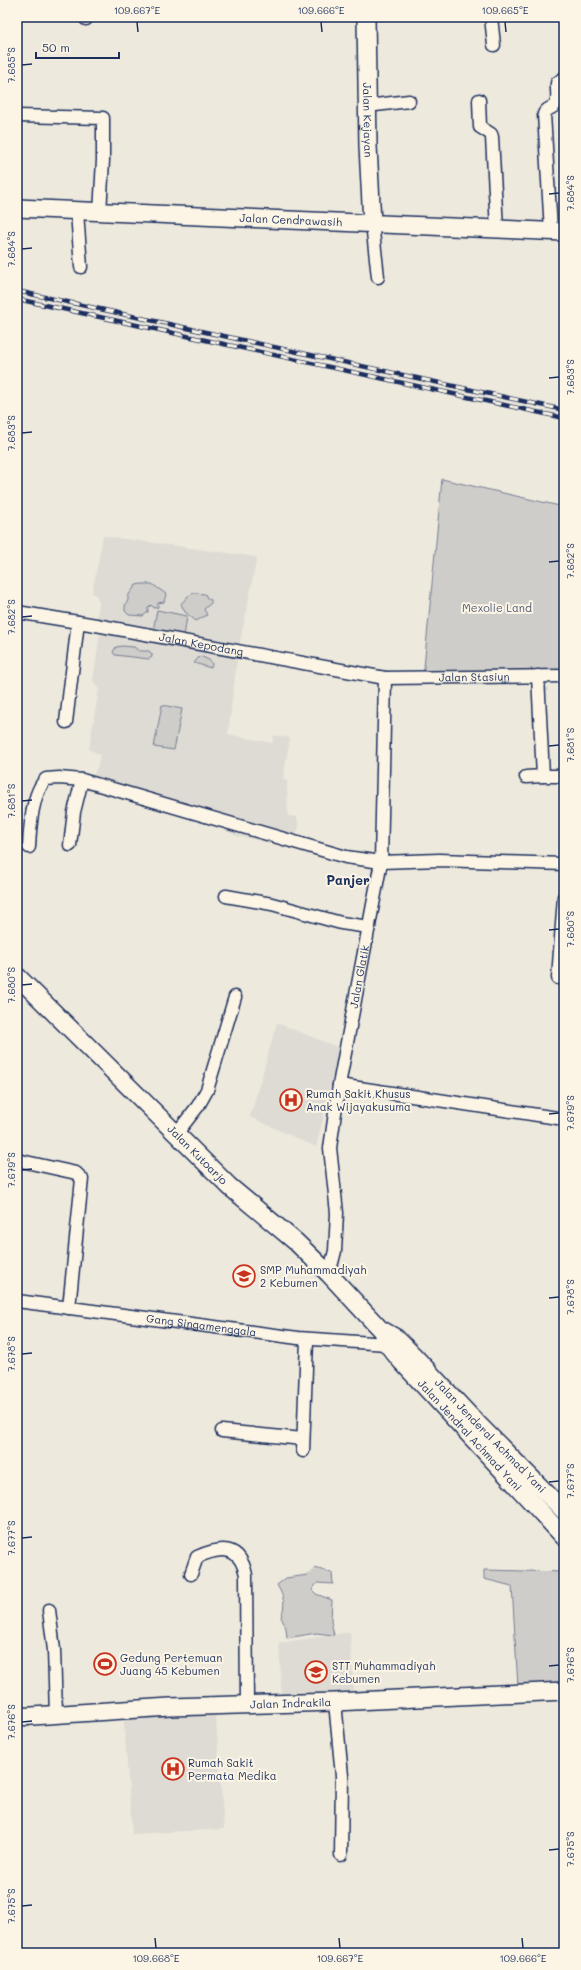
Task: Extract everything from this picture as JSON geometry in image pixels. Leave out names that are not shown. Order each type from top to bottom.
[{"type":"main road","name":"Jalan Kejayan","points":[[366,17],[367,106],[372,223]]},
{"type":"main road","name":"Jalan Cendrawasih","points":[[17,208],[100,213],[557,231]]},
{"type":"main road","name":"Jalan Kutoarjo","points":[[17,976],[230,1187],[296,1242],[329,1274],[388,1337]]},
{"type":"main road","name":"Jalan Jenderal Achmad Yani","points":[[388,1337],[564,1511]]},
{"type":"main road","name":"Jalan Jendral Achmad Yani","points":[[388,1337],[564,1537]]},
{"type":"main road","name":"Jalan Indrakila","points":[[17,1716],[247,1704],[335,1702],[564,1691]]},
{"type":"street","points":[[491,17],[494,45]]},
{"type":"street","points":[[557,231],[544,114],[548,108],[555,106],[557,103],[557,83],[564,78]]},
{"type":"street","points":[[478,100],[480,127],[491,134],[492,137],[497,229]]},
{"type":"street","points":[[367,106],[409,101]]},
{"type":"street","points":[[17,116],[103,118],[103,160],[100,213]]},
{"type":"street","points":[[77,212],[81,267]]},
{"type":"street","points":[[372,223],[378,277]]},
{"type":"street","name":"Jalan Kepodang","points":[[17,612],[385,678]]},
{"type":"street","points":[[66,722],[78,622]]},
{"type":"street","points":[[538,676],[544,776]]},
{"type":"street","name":"Jalan Stasiun","points":[[385,678],[564,676]]},
{"type":"street","name":"Jalan Glatik","points":[[329,1274],[335,1251],[337,1213],[330,1148],[339,1086],[381,862],[385,678]]},
{"type":"street","points":[[526,777],[564,776]]},
{"type":"street","points":[[29,847],[31,822],[40,785],[46,779],[59,778],[82,780],[346,857],[381,862],[439,860],[564,864]]},
{"type":"street","points":[[70,845],[74,812],[82,780]]},
{"type":"street","points":[[226,896],[272,904],[334,921],[368,927]]},
{"type":"street","points":[[558,978],[564,897]]},
{"type":"street","points":[[176,1134],[198,1106],[207,1090],[235,997]]},
{"type":"street","points":[[339,1086],[564,1119]]},
{"type":"street","points":[[17,1160],[76,1173],[82,1179],[69,1308]]},
{"type":"street","name":"Gang Singamenggala","points":[[17,1301],[307,1339],[388,1337]]},
{"type":"street","points":[[303,1451],[307,1339]]},
{"type":"street","points":[[222,1432],[303,1439]]},
{"type":"street","points":[[192,1574],[197,1557],[211,1551],[224,1550],[237,1554],[244,1564],[246,1575],[247,1704]]},
{"type":"street","points":[[50,1610],[54,1650],[56,1714]]},
{"type":"street","points":[[335,1702],[342,1776],[341,1855]]},
{"type":"shaded area","points":[[103,536],[257,557],[238,652],[228,734],[272,743],[274,735],[290,738],[283,779],[287,781],[288,816],[297,817],[299,827],[294,842],[282,845],[237,836],[219,827],[185,817],[184,808],[148,792],[104,784],[92,778],[98,765],[100,755],[89,749],[99,688],[93,681],[101,626],[96,625],[99,602],[96,595],[92,593]]},
{"type":"shaded area","name":"Rumah Sakit Khusus Anak Wijayakusuma","points":[[277,1023],[340,1048],[316,1147],[250,1117]]},
{"type":"shaded area","name":"STT Muhammadiyah Kebumen","points":[[350,1632],[354,1700],[282,1703],[279,1643]]},
{"type":"shaded area","name":"Rumah Sakit Permata Medika","points":[[215,1705],[224,1829],[132,1834],[123,1710]]},
{"type":"green space","name":"Mexolie Land","points":[[442,479],[564,507],[564,674],[423,678]]},
{"type":"green space","points":[[152,584],[166,594],[164,602],[158,603],[158,607],[154,608],[151,605],[148,608],[148,612],[143,616],[129,615],[125,611],[128,596],[136,585]]},
{"type":"green space","points":[[194,593],[205,594],[207,598],[211,600],[211,603],[204,609],[207,615],[196,621],[185,612],[181,604],[188,596]]},
{"type":"green space","points":[[157,610],[187,616],[184,637],[153,631]]},
{"type":"green space","points":[[116,647],[134,647],[139,651],[149,651],[152,654],[152,657],[149,659],[115,655],[113,652]]},
{"type":"green space","points":[[200,656],[209,660],[212,664],[211,668],[194,663]]},
{"type":"green space","points":[[162,705],[182,709],[174,750],[154,747]]},
{"type":"green space","points":[[315,1568],[332,1573],[333,1584],[317,1583],[312,1590],[316,1594],[332,1600],[331,1621],[334,1635],[316,1633],[287,1638],[286,1628],[281,1617],[284,1601],[277,1585],[286,1578],[308,1575]]},
{"type":"green space","points":[[484,1570],[564,1572],[564,1686],[518,1687],[512,1586],[484,1579]]},
{"type":"railway","points":[[17,291],[564,410]]},
{"type":"railway","points":[[17,299],[564,418]]},
{"type":"place","name":"Rumah Sakit Khusus Anak Wijayakusuma","points":[[291,1100]]},
{"type":"place","name":"SMP Muhammadiyah 2 Kebumen","points":[[244,1276]]},
{"type":"place","name":"Gedung Pertemuan Juang 45 Kebumen","points":[[105,1664]]},
{"type":"place","name":"STT Muhammadiyah Kebumen","points":[[316,1672]]},
{"type":"place","name":"Rumah Sakit Permata Medika","points":[[173,1769]]},
{"type":"district","name":"Panjer","points":[[348,880]]}]
